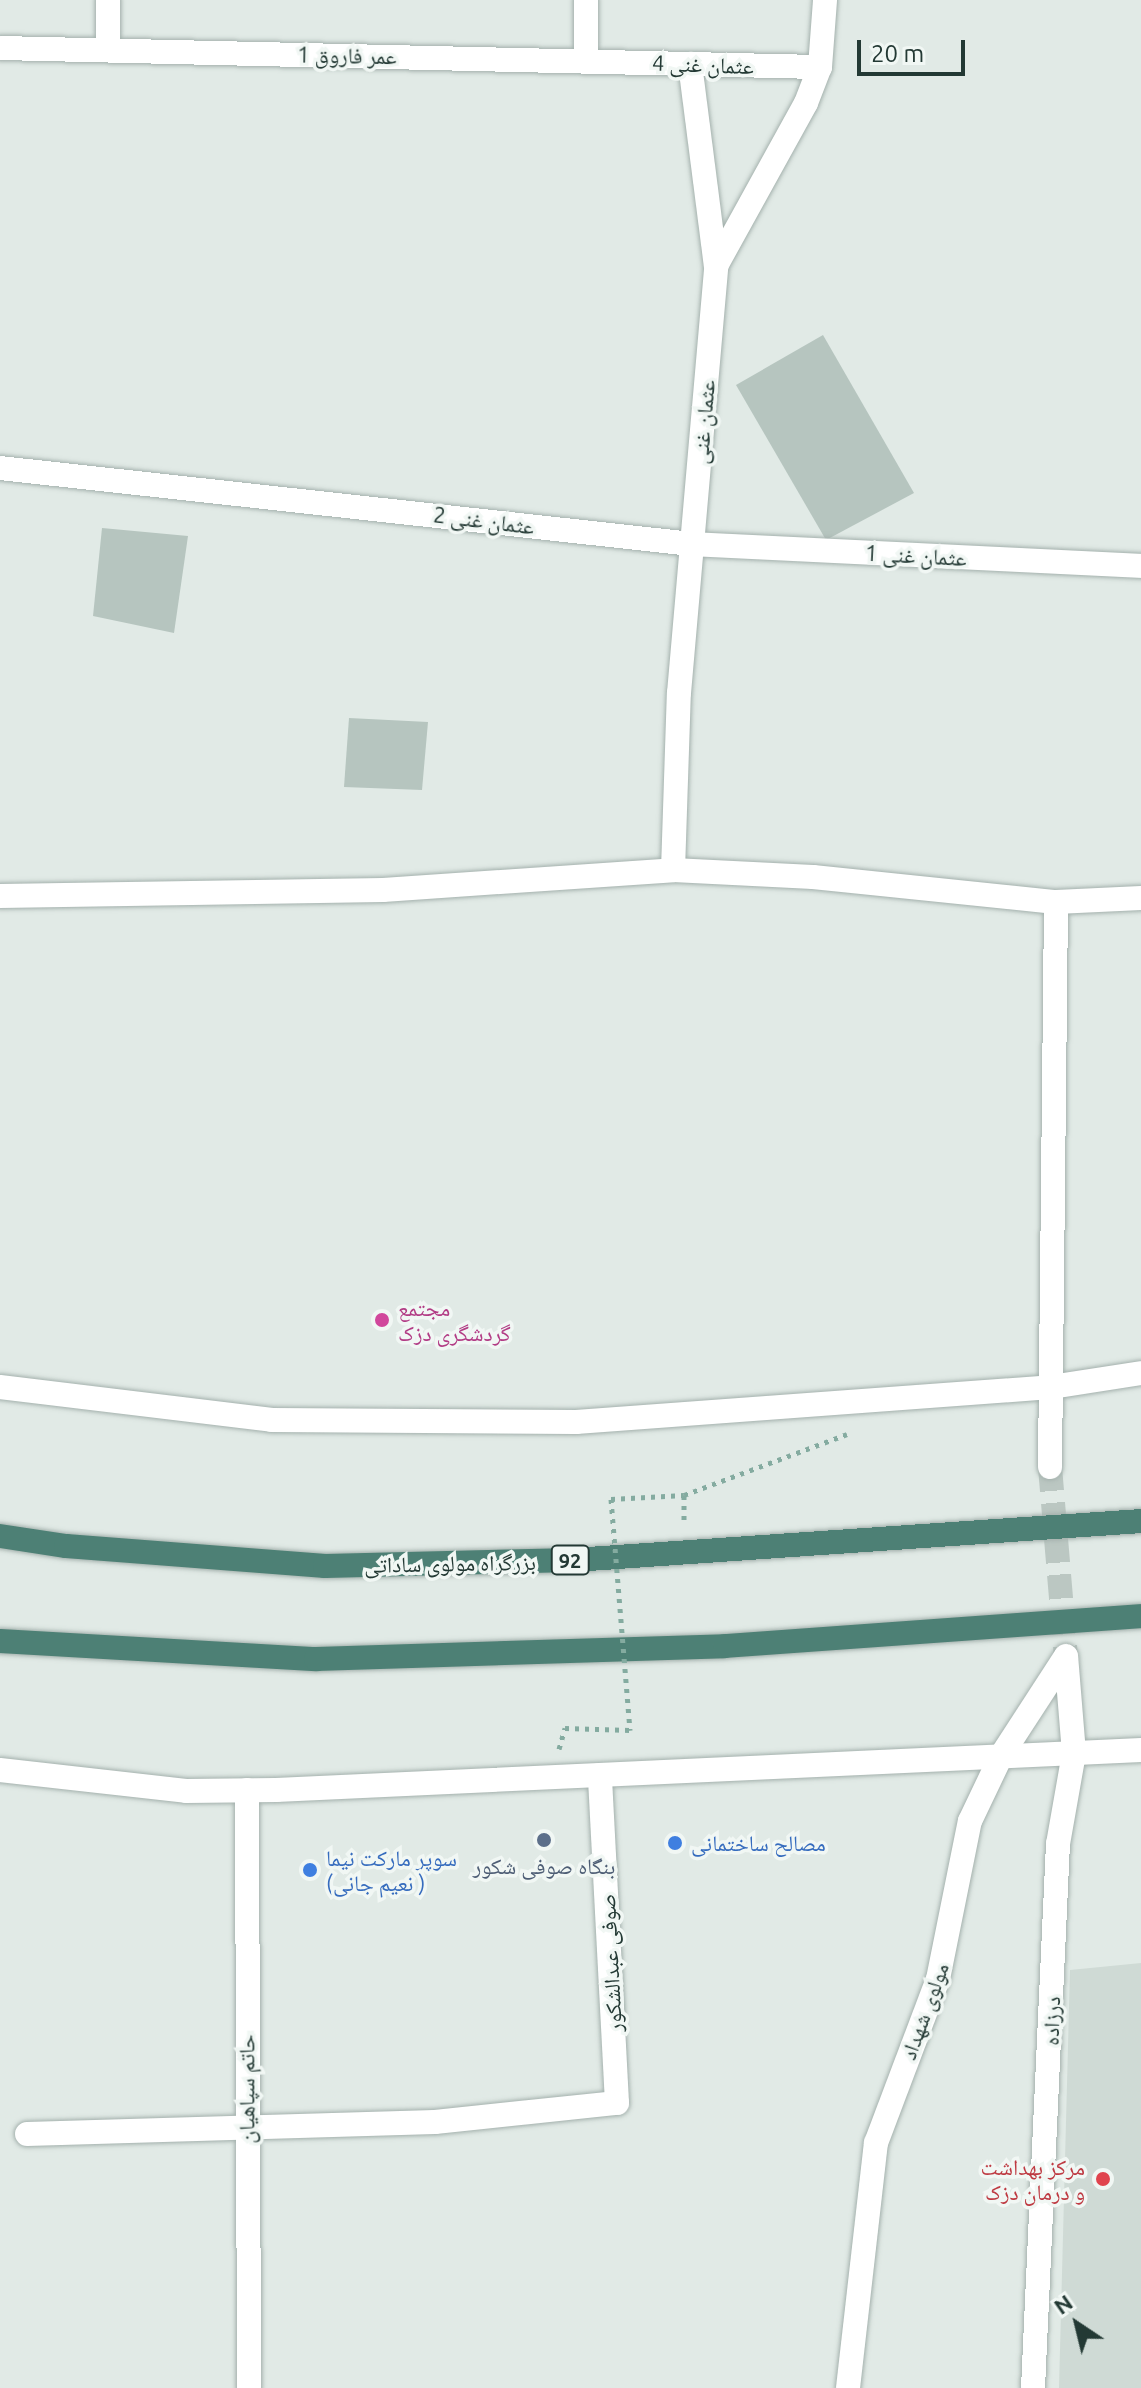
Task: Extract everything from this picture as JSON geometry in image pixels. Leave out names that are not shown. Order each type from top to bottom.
[{"type":"highway","name":"بزرگراه مولوی ساداتی","points":[[0,1536],[66,1546],[325,1566],[637,1556],[1141,1521]]},
{"type":"highway","points":[[0,1641],[316,1659],[725,1646],[1141,1616]]},
{"type":"street","points":[[108,0],[108,50]]},
{"type":"street","points":[[586,0],[586,59]]},
{"type":"street","name":"عثمان غنی","points":[[673,870],[679,693],[716,266],[806,103],[820,67],[825,0]]},
{"type":"street","name":"عمر فاروق 1","points":[[0,48],[586,59]]},
{"type":"street","name":"عثمان غنی 4","points":[[586,59],[820,67]]},
{"type":"street","points":[[690,64],[716,266]]},
{"type":"street","name":"عثمان غنی 2","points":[[0,468],[276,495],[692,544]]},
{"type":"street","name":"عثمان غنی 1","points":[[692,544],[1141,566]]},
{"type":"street","points":[[0,896],[383,890],[673,870],[813,877],[1056,902],[1141,898]]},
{"type":"street","points":[[1050,1467],[1056,902]]},
{"type":"street","points":[[0,1387],[272,1420],[576,1422],[1051,1387],[1141,1373]]},
{"type":"street","name":"درزاده","points":[[1033,2388],[1058,1844],[1074,1753],[1066,1656]]},
{"type":"street","name":"مولوی شهداد","points":[[848,2388],[876,2143],[938,1979],[970,1821],[1001,1756],[1066,1656]]},
{"type":"street","points":[[0,1770],[186,1791],[247,1790],[1141,1750]]},
{"type":"street","name":"صوفی عبدالشکور","points":[[246,2130],[435,2122],[617,2103],[600,1775]]},
{"type":"street","name":"حاتم سپاهیان","points":[[247,1790],[249,2388]]},
{"type":"street","points":[[27,2134],[246,2130]]},
{"type":"path","points":[[565,1728],[630,1730],[611,1499],[684,1495],[854,1432]]},
{"type":"shaded area","name":"مرکز بهداشت و درمان دزک","points":[[1141,1963],[1141,2388],[1059,2388],[1070,1970]]},
{"type":"building","points":[[823,335],[914,493],[826,540],[736,385]]},
{"type":"building","points":[[102,528],[188,536],[174,633],[93,616]]},
{"type":"building","points":[[349,718],[428,722],[422,790],[344,787]]},
{"type":"tunnel","points":[[1050,1467],[1066,1656]]},
{"type":"place","name":"مجتمع گردشگری دزک","points":[[382,1320]]},
{"type":"place","name":"بنگاه صوفی شکور","points":[[544,1840]]},
{"type":"place","name":"مصالح ساختمانی","points":[[675,1843]]},
{"type":"place","name":"سوپر مارکت نیما (نعیم جانی )","points":[[310,1870]]},
{"type":"place","name":"مرکز بهداشت و درمان دزک","points":[[1103,2179]]}]
